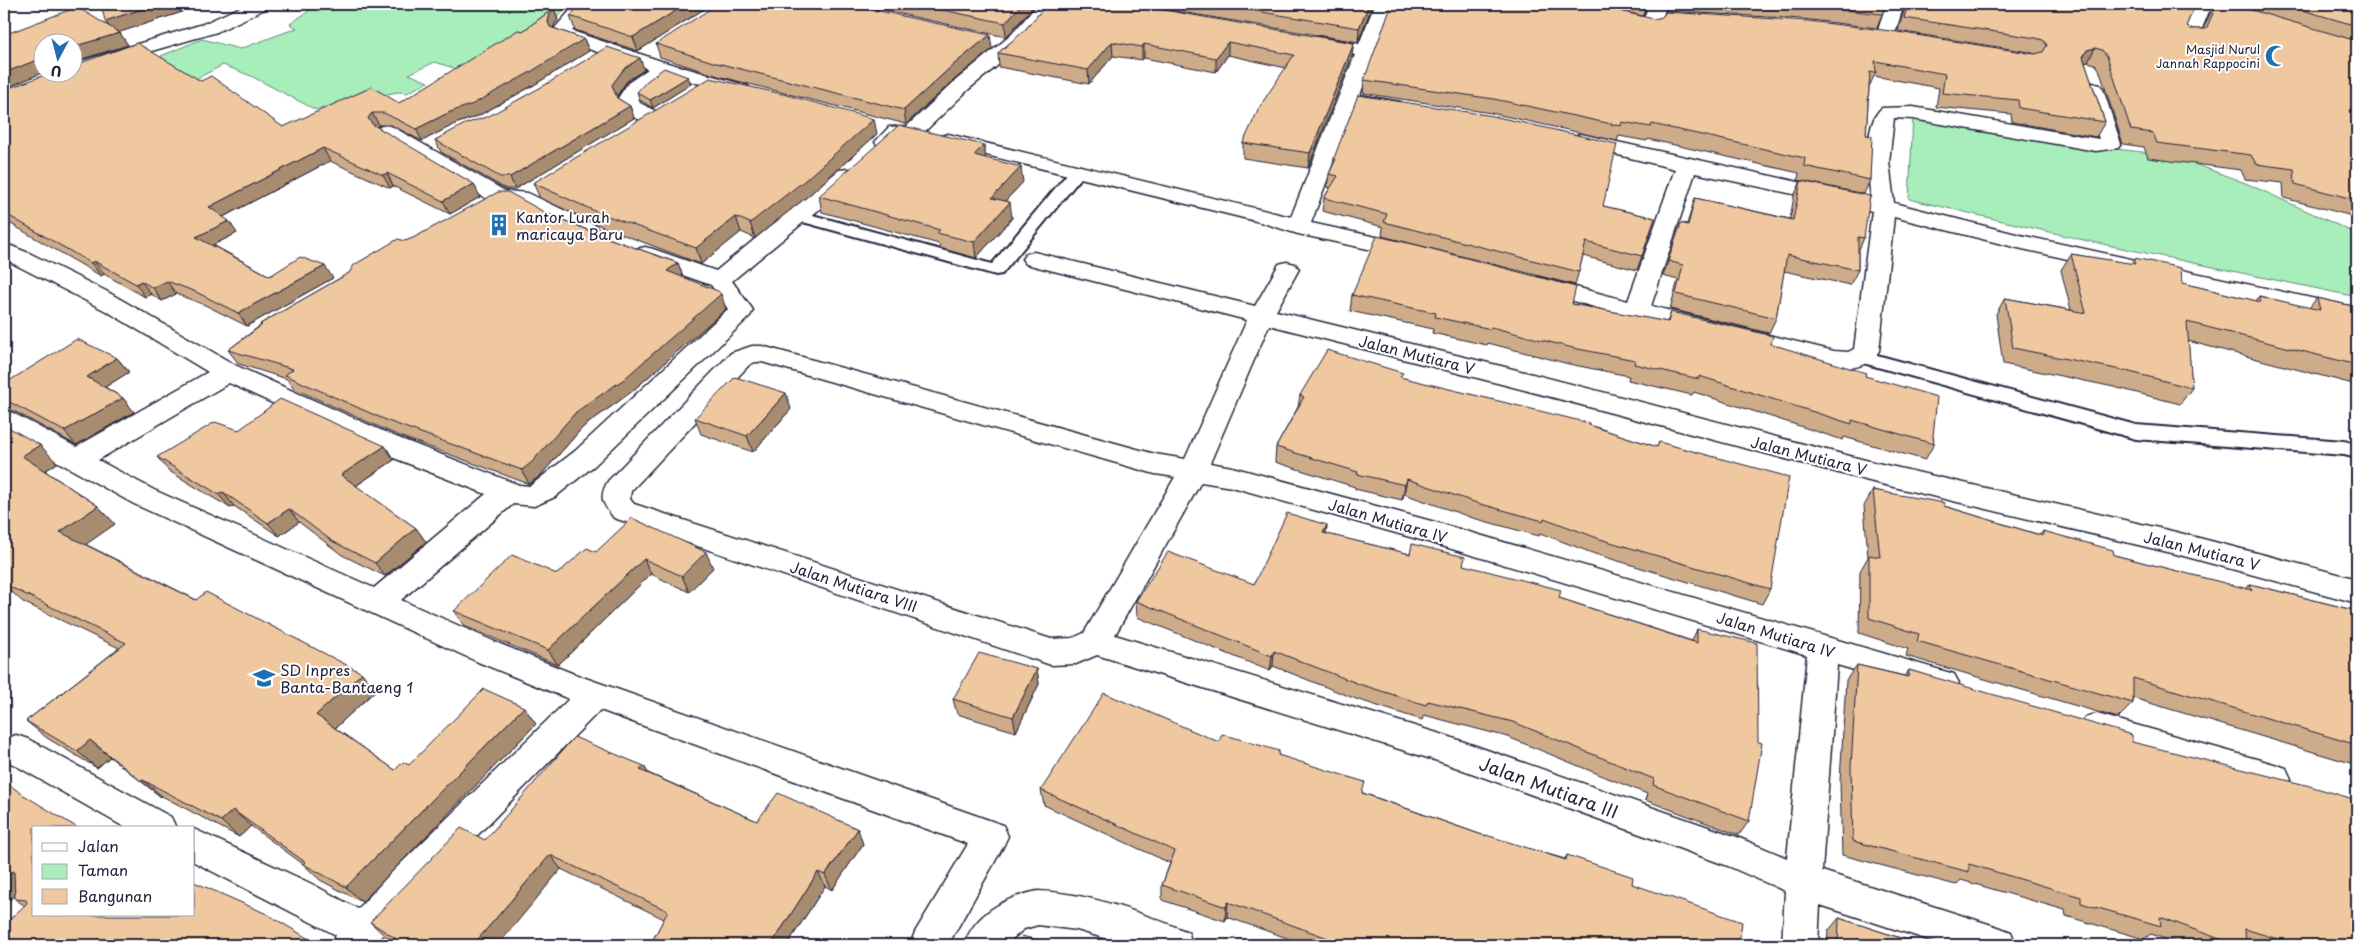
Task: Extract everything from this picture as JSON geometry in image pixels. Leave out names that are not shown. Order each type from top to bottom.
[{"type":"street","points":[[82,68],[124,53],[210,28],[262,4]]},
{"type":"street","points":[[586,4],[564,29],[563,34],[607,50],[653,59],[711,83],[758,94]]},
{"type":"street","points":[[719,280],[866,158],[904,132],[962,85],[1001,43],[1018,39],[1047,4]]},
{"type":"street","points":[[1298,226],[1349,99],[1384,4]]},
{"type":"street","points":[[1560,4],[1651,25],[1661,13]]},
{"type":"street","points":[[1895,4],[1876,36],[1904,40]]},
{"type":"street","points":[[2188,38],[2203,4],[2268,23]]},
{"type":"street","points":[[1300,40],[1367,51]]},
{"type":"street","points":[[585,63],[607,50]]},
{"type":"street","points":[[629,131],[660,112],[634,108],[628,102],[627,96],[653,59]]},
{"type":"street","points":[[1520,279],[1637,311],[1834,359],[1855,360],[1862,357],[1866,351],[1883,201],[1881,126],[1884,116],[1889,112],[1913,113],[2096,145],[2110,144],[2087,70]]},
{"type":"street","points":[[692,94],[711,83]]},
{"type":"street","points":[[1349,99],[1416,110]]},
{"type":"street","points":[[871,125],[1078,171],[1298,226],[1436,257]]},
{"type":"street","points":[[4,250],[52,272],[155,328],[386,444],[520,496],[534,496],[545,490],[585,458],[741,310],[719,280],[616,243],[561,220],[519,194],[429,147],[386,131]]},
{"type":"street","points":[[1565,136],[1686,165],[1883,201],[2018,241],[2357,316]]},
{"type":"street","points":[[1637,311],[1686,165]]},
{"type":"street","points":[[476,210],[519,194]]},
{"type":"street","name":"Jalan Mutiara V","points":[[1034,259],[1536,384],[1873,472],[2176,543],[2357,591]]},
{"type":"street","points":[[1095,642],[1193,470],[1261,316],[1287,269]]},
{"type":"street","name":"Jalan Mutiara IV","points":[[616,501],[618,488],[740,359],[752,354],[762,354],[1155,464],[1232,478],[1435,532],[1967,690]]},
{"type":"street","points":[[76,460],[222,360]]},
{"type":"street","points":[[4,420],[144,497],[489,653],[596,694],[991,836],[928,945]]},
{"type":"street","points":[[378,602],[481,513],[509,492]]},
{"type":"street","name":"Jalan Mutiara VIII","points":[[616,501],[624,511],[1051,652],[1076,651],[1095,642]]},
{"type":"street","name":"Jalan Mutiara III","points":[[1095,642],[1444,749],[1737,853],[1803,882],[1998,945]]},
{"type":"street","points":[[1800,945],[1803,882],[1823,648]]},
{"type":"street","points":[[195,845],[299,896],[356,938],[402,887],[596,694]]},
{"type":"street","points":[[2072,721],[2300,786]]},
{"type":"street","points":[[16,749],[137,824]]},
{"type":"street","points":[[982,945],[1002,923],[1024,910],[1048,908],[1084,914],[1174,945]]},
{"type":"lane","points":[[798,216],[996,270],[1078,171]]},
{"type":"lane","points":[[1862,357],[2136,432],[2344,448],[2357,451]]},
{"type":"green space","points":[[290,4],[569,4],[552,23],[466,72],[435,62],[409,74],[428,82],[407,93],[398,92],[343,102],[316,110],[251,76],[223,65],[188,83],[166,64],[161,56],[202,39],[240,49],[297,28],[290,24],[310,10]]},
{"type":"green space","points":[[1913,116],[2124,150],[2171,155],[2248,184],[2357,234],[2357,297],[2088,241],[1909,199]]},
{"type":"building","points":[[101,4],[157,4],[105,21]]},
{"type":"building","points":[[581,4],[687,4],[633,37],[570,16]]},
{"type":"building","points":[[718,4],[847,4],[990,35],[952,66],[904,110],[713,62],[656,44]]},
{"type":"building","points":[[914,4],[1022,4],[1005,23]]},
{"type":"building","points":[[1047,4],[1129,4],[1354,43],[1310,153],[1243,143],[1260,106],[1294,55],[1228,42],[1216,58],[1144,44],[1142,47],[1112,42],[1088,70],[998,53],[1025,30]]},
{"type":"building","points":[[1213,4],[1369,4],[1359,28]]},
{"type":"building","points":[[1392,4],[1589,4],[1654,19],[1662,17],[1666,12],[1808,21],[1891,31],[2035,54],[2043,52],[2047,45],[2043,40],[1904,18],[1908,4],[2195,4],[2187,24],[2189,29],[2206,29],[2217,4],[2231,4],[2357,41],[2357,200],[2295,184],[2294,169],[2256,164],[2251,155],[2157,143],[2153,133],[2131,130],[2107,56],[2102,50],[2095,48],[2087,50],[2083,57],[2105,122],[2019,108],[2018,100],[1942,93],[1945,74],[1875,61],[1876,73],[1870,72],[1866,135],[1872,136],[1870,180],[1804,166],[1805,158],[1652,124],[1651,127],[1622,122],[1621,126],[1494,99],[1364,80]]},
{"type":"building","points":[[1776,4],[1886,4],[1882,14]]},
{"type":"building","points":[[2282,4],[2357,4],[2357,26]]},
{"type":"building","points":[[77,7],[120,33],[82,44],[82,32],[32,32],[32,62],[4,73],[4,35]]},
{"type":"building","points":[[554,8],[550,13],[548,22],[550,27],[584,39],[529,73],[473,104],[450,112],[416,129],[384,113],[372,113],[368,118],[372,124],[474,184],[443,201],[387,173],[383,175],[323,148],[209,207],[229,221],[196,237],[270,276],[300,257],[325,266],[238,313],[196,292],[167,281],[153,288],[141,281],[136,284],[94,261],[91,263],[4,213],[4,90],[32,80],[32,82],[82,82],[82,62],[137,43],[201,81],[211,76],[283,127],[372,87],[399,103],[518,30],[523,31]]},
{"type":"building","points":[[607,47],[640,58],[623,70],[612,85],[617,98],[630,106],[510,177],[500,177],[435,140],[465,124],[489,116],[545,85]]},
{"type":"building","points":[[664,68],[688,77],[650,100],[637,92],[647,81]]},
{"type":"building","points":[[710,78],[787,95],[874,119],[804,181],[750,223],[736,217],[696,248],[597,212],[533,183]]},
{"type":"building","points":[[1358,95],[1493,116],[1617,144],[1603,206],[1655,218],[1642,256],[1586,242],[1579,272],[1384,222],[1387,214],[1324,198],[1338,176],[1329,174]]},
{"type":"building","points":[[899,125],[984,145],[974,155],[1021,167],[992,198],[1010,202],[974,242],[937,233],[940,230],[819,196]]},
{"type":"building","points":[[1801,181],[1870,196],[1864,238],[1858,237],[1858,270],[1787,255],[1776,318],[1676,294],[1683,265],[1668,261],[1681,223],[1688,225],[1695,198],[1793,220]]},
{"type":"building","points":[[498,192],[508,192],[546,213],[602,236],[678,263],[667,271],[718,291],[721,294],[624,379],[576,412],[532,462],[522,470],[388,421],[285,375],[293,369],[228,350],[262,325],[260,324],[349,273],[354,265],[398,239],[405,241],[413,238]]},
{"type":"building","points":[[1377,236],[1576,287],[1572,304],[1668,322],[1671,312],[1773,336],[1771,344],[1866,373],[1865,376],[1937,397],[1933,436],[1934,444],[1852,420],[1852,424],[1699,376],[1699,379],[1634,364],[1635,360],[1573,348],[1491,327],[1491,329],[1435,317],[1436,313],[1352,295]]},
{"type":"building","points":[[2071,254],[2135,264],[2135,258],[2181,268],[2182,283],[2261,302],[2259,296],[2320,310],[2317,298],[2357,307],[2357,365],[2187,322],[2192,388],[2126,371],[2013,348],[2005,298],[2086,313]]},
{"type":"building","points":[[77,339],[117,358],[87,377],[123,398],[64,431],[4,399],[4,384]]},
{"type":"building","points":[[1327,350],[1403,373],[1400,377],[1589,423],[1589,425],[1657,447],[1659,442],[1789,477],[1770,589],[1600,539],[1544,518],[1543,521],[1477,503],[1407,479],[1405,485],[1357,474],[1358,472],[1276,447],[1304,397],[1300,395]]},
{"type":"building","points":[[735,377],[786,393],[747,436],[695,418]]},
{"type":"building","points":[[280,399],[385,446],[341,475],[416,528],[375,563],[332,541],[289,509],[268,523],[223,492],[218,494],[157,457],[215,422],[239,430]]},
{"type":"building","points":[[4,425],[40,445],[22,456],[98,506],[60,532],[196,600],[206,592],[362,673],[316,715],[395,770],[403,762],[409,765],[484,689],[524,707],[346,887],[303,864],[305,862],[233,810],[221,821],[143,780],[141,781],[90,740],[77,751],[26,721],[126,643],[4,584],[6,582],[4,581]]},
{"type":"building","points":[[1873,490],[1944,503],[1944,506],[2043,536],[2043,531],[2113,550],[2114,555],[2252,590],[2250,584],[2357,611],[2357,745],[2133,678],[2133,703],[1917,641],[1919,634],[1869,618],[1869,555],[1880,557]]},
{"type":"building","points":[[1287,513],[1327,525],[1323,533],[1410,554],[1412,544],[1465,557],[1463,565],[1561,590],[1559,598],[1697,643],[1697,629],[1757,643],[1758,742],[1762,743],[1749,821],[1653,785],[1654,779],[1513,722],[1428,701],[1426,705],[1359,684],[1274,651],[1272,656],[1136,601],[1168,552],[1254,584]]},
{"type":"building","points":[[632,518],[706,552],[682,576],[644,559],[548,650],[454,611],[512,555],[557,574],[587,548],[596,552]]},
{"type":"building","points":[[979,653],[1037,669],[1013,717],[953,699]]},
{"type":"building","points":[[1857,665],[1908,677],[1909,670],[2132,735],[2132,742],[2306,785],[2357,800],[2357,945],[2297,945],[2245,929],[2246,945],[2236,945],[2160,917],[2161,926],[2081,903],[2081,897],[1969,864],[1969,872],[1853,841],[1851,767]]},
{"type":"building","points":[[1104,693],[1219,742],[1222,734],[1279,751],[1278,755],[1365,782],[1362,793],[1485,836],[1566,860],[1567,855],[1633,877],[1632,884],[1742,922],[1739,945],[1338,945],[1339,942],[1228,902],[1226,907],[1162,885],[1175,851],[1041,790]]},
{"type":"building","points":[[574,737],[644,766],[640,770],[757,821],[778,793],[858,829],[825,875],[818,872],[771,945],[650,945],[668,911],[550,855],[473,945],[391,945],[395,938],[370,922],[461,828],[485,840]]},
{"type":"building","points":[[4,781],[75,826],[32,826],[32,916],[195,916],[195,882],[267,914],[319,945],[4,945],[4,925],[27,903],[26,900],[15,899],[14,871],[4,875]]},
{"type":"building","points":[[1839,918],[1922,945],[1838,945]]},
{"type":"building","points":[[1022,936],[1055,945],[1019,945]]},
{"type":"place","name":"Masjid Nurul Jannah Rappocini","points":[[2276,56]]},
{"type":"place","name":"Kantor Lurah maricaya Baru","points":[[499,225]]},
{"type":"place","name":"SD Inpres Banta-Bantaeng 1","points":[[264,678]]}]
